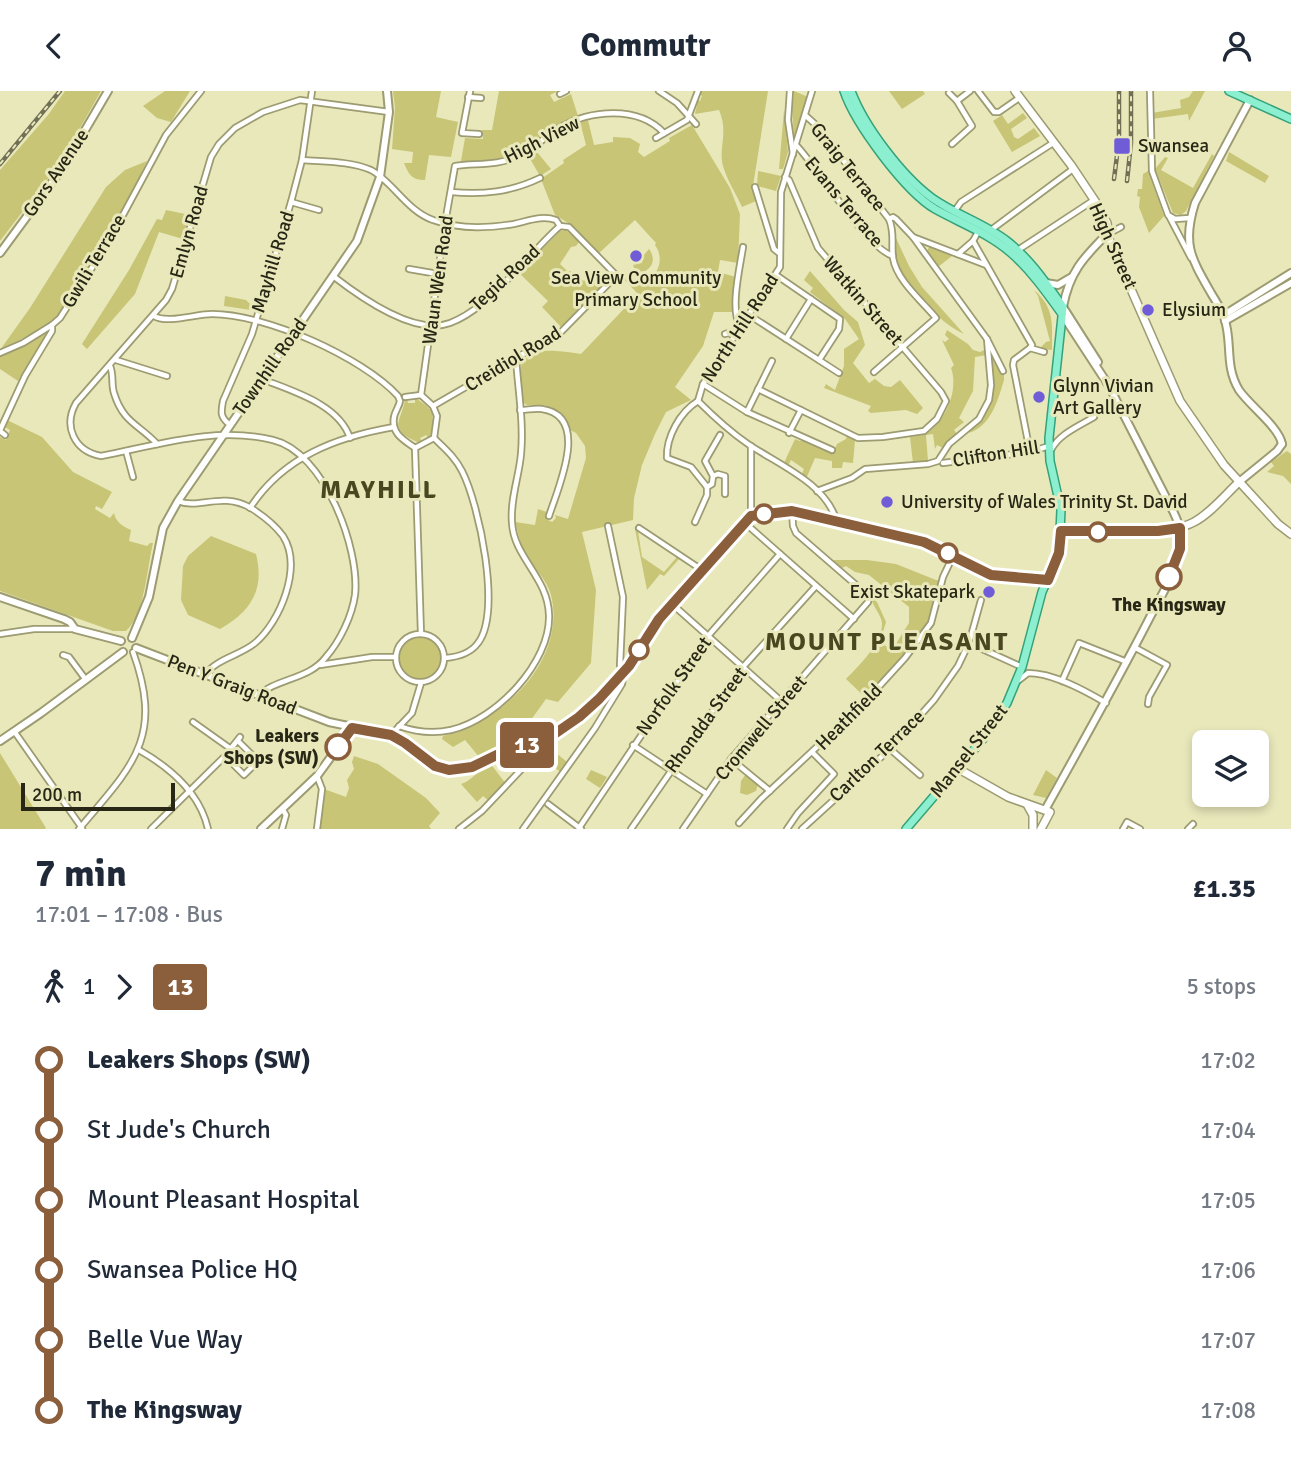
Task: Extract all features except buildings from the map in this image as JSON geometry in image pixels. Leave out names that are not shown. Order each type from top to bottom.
[{"type":"main road","points":[[844,91],[847,102],[870,138],[919,197],[933,208],[953,214],[980,228],[1011,252],[1063,310]]},
{"type":"main road","points":[[851,91],[875,134],[900,166],[953,214]]},
{"type":"main road","points":[[1229,91],[1291,119]]},
{"type":"main road","name":"High Street","points":[[1017,94],[1073,169],[1107,223],[1107,235],[1180,401],[1224,465],[1278,524],[1291,534]]},
{"type":"main road","points":[[980,228],[991,230],[1018,250],[1046,283],[1063,310]]},
{"type":"main road","name":"Mansel Street","points":[[906,829],[993,726],[1016,684],[1059,553],[1061,503],[1050,449],[1063,310]]},
{"type":"main road","points":[[1061,531],[1158,531],[1180,528],[1199,519],[1239,482]]},
{"type":"main road","points":[[957,768],[1027,806],[1047,811]]},
{"type":"main road","points":[[1027,806],[1033,815],[1034,829]]},
{"type":"main road","points":[[1034,829],[1047,811]]},
{"type":"main road","points":[[1041,829],[1047,811]]},
{"type":"street","name":"Gwili Terrace","points":[[5,435],[0,431],[1,428],[25,376],[52,331],[52,325],[60,317],[108,241],[166,135],[201,91]]},
{"type":"street","name":"Mayhill Road","points":[[229,424],[221,413],[223,401],[255,321],[291,202],[302,160],[312,91]]},
{"type":"street","name":"Townhill Road","points":[[132,638],[149,597],[163,528],[178,501],[357,241],[380,177],[385,152],[389,113],[387,91]]},
{"type":"street","points":[[560,94],[566,91]]},
{"type":"street","points":[[659,91],[690,114],[696,124]]},
{"type":"street","points":[[656,138],[687,120],[698,91]]},
{"type":"street","points":[[790,91],[788,120],[793,155]]},
{"type":"street","name":"North Hill Road","points":[[698,401],[703,384],[780,267],[779,206],[785,177],[813,91]]},
{"type":"street","points":[[957,101],[970,91]]},
{"type":"street","points":[[978,91],[994,112],[999,111],[1017,94]]},
{"type":"street","points":[[1150,91],[1152,171],[1168,215],[1225,318],[1229,366],[1233,379],[1249,403],[1286,445],[1239,482]]},
{"type":"street","name":"Gors Avenue","points":[[0,253],[64,166],[108,92]]},
{"type":"street","points":[[949,93],[972,126],[952,144]]},
{"type":"street","points":[[479,134],[462,132],[469,94],[481,98]]},
{"type":"street","name":"Emlyn Road","points":[[302,457],[287,445],[275,440],[222,434],[157,443],[101,456],[93,455],[79,445],[70,428],[71,413],[76,403],[154,316],[172,289],[206,171],[219,145],[235,128],[262,112],[300,100],[389,113]]},
{"type":"street","points":[[1193,262],[1188,242],[1190,219],[1199,195],[1250,100]]},
{"type":"street","name":"High View","points":[[457,165],[484,165],[506,160],[526,152],[568,123],[594,116],[620,114],[641,117],[656,125],[664,134]]},
{"type":"street","name":"Graig Terrace","points":[[806,115],[889,219],[897,219],[913,237]]},
{"type":"street","points":[[953,214],[961,202],[1053,143]]},
{"type":"street","name":"Evans Terrace","points":[[796,145],[862,230],[886,253],[893,256]]},
{"type":"street","points":[[302,160],[354,165],[372,171],[420,213],[433,220],[490,226],[550,218],[556,220],[560,226]]},
{"type":"street","name":"Waun Wen Road","points":[[421,395],[445,223],[457,165]]},
{"type":"street","points":[[991,230],[1073,169]]},
{"type":"street","name":"Watkin Street","points":[[785,177],[789,180],[818,248],[946,401],[937,419],[924,431],[883,437],[858,438],[801,409]]},
{"type":"street","points":[[451,191],[496,193],[526,185],[540,178]]},
{"type":"street","points":[[755,187],[774,249],[779,253]]},
{"type":"street","points":[[1018,250],[1094,200]]},
{"type":"street","points":[[291,202],[319,210]]},
{"type":"street","points":[[1168,215],[1175,219],[1190,219]]},
{"type":"street","points":[[874,372],[936,318],[900,272],[893,256],[894,240],[889,219]]},
{"type":"street","name":"Creidiol Road","points":[[433,407],[565,329],[614,278],[614,273],[569,227],[560,226]]},
{"type":"street","name":"Tegid Road","points":[[430,325],[453,322],[474,309],[560,226]]},
{"type":"street","points":[[1047,811],[1127,662],[1178,559],[1182,541],[1180,528],[1166,497],[1100,371],[1094,352],[1063,310],[1071,277],[1077,267],[1107,235],[1121,226]]},
{"type":"street","points":[[958,254],[973,241],[980,228]]},
{"type":"street","points":[[913,237],[987,265]]},
{"type":"street","points":[[913,237],[987,339],[1003,371]]},
{"type":"street","points":[[973,241],[1032,345],[1014,360],[1013,365],[1030,452]]},
{"type":"street","points":[[924,252],[926,245],[930,243]]},
{"type":"street","points":[[725,334],[740,329],[735,314],[743,247]]},
{"type":"street","points":[[409,269],[438,274]]},
{"type":"street","points":[[1225,318],[1291,273]]},
{"type":"street","points":[[776,275],[840,319],[839,329],[819,360]]},
{"type":"street","points":[[333,276],[383,311],[430,325]]},
{"type":"street","points":[[1046,283],[1058,285],[1071,277]]},
{"type":"street","points":[[1225,318],[1291,283]]},
{"type":"street","points":[[786,339],[811,299]]},
{"type":"street","points":[[154,316],[164,320],[213,314],[255,321],[314,341],[344,355],[403,399]]},
{"type":"street","points":[[749,315],[839,373]]},
{"type":"street","points":[[0,353],[52,325]]},
{"type":"street","points":[[817,491],[852,478],[865,469],[938,461],[951,442],[979,419],[989,400],[991,385],[987,339]]},
{"type":"street","points":[[1030,348],[1044,352]]},
{"type":"street","points":[[399,726],[423,732],[439,732],[477,719],[494,708],[519,684],[539,657],[546,640],[550,615],[544,588],[517,545],[512,526],[513,497],[521,448],[516,358]]},
{"type":"street","points":[[116,360],[167,376]]},
{"type":"street","points":[[747,412],[772,361]]},
{"type":"street","points":[[110,366],[115,396],[121,410],[132,425],[157,443]]},
{"type":"street","points":[[261,378],[325,409],[344,425],[350,438]]},
{"type":"street","points":[[703,384],[747,412],[832,450]]},
{"type":"street","points":[[758,389],[801,409],[789,433]]},
{"type":"street","points":[[403,399],[421,395],[433,407],[438,421],[434,438],[415,448]]},
{"type":"street","points":[[403,399],[394,417],[394,427],[402,440],[415,448]]},
{"type":"street","points":[[695,522],[707,495],[707,487],[691,467],[667,458],[667,443],[688,407],[698,401],[727,429],[817,491],[835,514],[837,522]]},
{"type":"street","points":[[520,410],[542,409],[557,415],[565,426],[569,444],[568,457],[550,516]]},
{"type":"street","points":[[1050,449],[1057,441],[1094,417]]},
{"type":"street","points":[[250,508],[273,481],[302,457],[350,438],[394,427]]},
{"type":"street","points":[[707,487],[712,484],[713,476],[705,461],[720,435]]},
{"type":"street","points":[[434,438],[454,457],[468,484],[481,533],[488,585],[488,619],[479,643],[466,654],[445,658]]},
{"type":"street","points":[[751,446],[751,516],[792,511],[924,542],[975,568],[1001,577],[1048,580]]},
{"type":"street","points":[[415,448],[421,633]]},
{"type":"street","name":"Clifton Hill","points":[[943,463],[1050,449]]},
{"type":"street","points":[[126,451],[133,477]]},
{"type":"street","points":[[302,457],[327,488],[340,512],[349,540],[354,577],[355,595],[350,612],[341,634],[319,666]]},
{"type":"street","points":[[713,476],[725,476],[725,494]]},
{"type":"street","points":[[178,501],[188,504],[227,500],[250,508],[278,530],[287,545],[289,577],[285,598],[273,622],[247,650],[211,667],[205,675]]},
{"type":"street","name":"Cromwell Street","points":[[683,829],[731,759],[868,602],[869,598],[796,533],[792,511]]},
{"type":"street","name":"Pen Y Graig Road","points":[[134,650],[329,722],[391,735],[435,766],[453,770],[472,767],[505,751],[543,740],[579,717],[629,666],[659,619],[751,516]]},
{"type":"street","points":[[744,522],[854,619]]},
{"type":"street","points":[[523,829],[595,728],[618,692],[623,678],[623,597],[608,526]]},
{"type":"street","points":[[639,528],[702,569]]},
{"type":"street","name":"Norfolk Street","points":[[577,827],[708,636],[780,554]]},
{"type":"street","name":"Heathfield","points":[[739,823],[871,696],[923,635],[930,623],[943,577],[953,556]]},
{"type":"street","name":"Rhondda Street","points":[[631,829],[743,667],[816,586]]},
{"type":"street","points":[[0,597],[64,619],[75,629]]},
{"type":"street","name":"Carlton Terrace","points":[[802,829],[890,749],[934,700],[958,666],[969,643],[981,600]]},
{"type":"street","points":[[672,604],[781,701]]},
{"type":"street","points":[[0,633],[34,629],[75,629],[121,641]]},
{"type":"street","points":[[421,633],[436,639],[444,650],[445,658],[442,671],[421,683],[402,675],[397,667],[396,657],[403,640],[421,633]]},
{"type":"street","points":[[14,731],[81,828],[139,750],[146,724],[147,708],[142,676],[134,650],[136,643],[132,638],[126,637],[121,641],[123,652]]},
{"type":"street","points":[[969,643],[1022,667]]},
{"type":"street","points":[[1062,681],[1079,643],[1127,662]]},
{"type":"street","points":[[1134,647],[1167,666],[1147,704]]},
{"type":"street","points":[[0,741],[123,652],[134,650]]},
{"type":"street","points":[[63,655],[69,657],[86,681]]},
{"type":"street","points":[[258,696],[266,689],[319,666],[372,657],[396,657]]},
{"type":"street","points":[[1016,684],[1028,673],[1062,681],[1106,703]]},
{"type":"street","points":[[391,735],[412,713],[421,683]]},
{"type":"street","points":[[193,722],[231,749]]},
{"type":"street","points":[[261,829],[317,776],[352,728]]},
{"type":"street","points":[[460,829],[482,811],[547,745],[555,733]]},
{"type":"street","points":[[151,829],[239,739],[258,761],[244,775],[225,756]]},
{"type":"street","points":[[633,745],[707,794]]},
{"type":"street","points":[[890,749],[920,775]]},
{"type":"street","points":[[139,750],[162,765],[189,791],[202,812],[208,829]]},
{"type":"street","points":[[787,829],[834,774],[813,753]]},
{"type":"street","points":[[731,759],[770,791]]},
{"type":"street","points":[[317,776],[322,789],[317,829]]},
{"type":"street","points":[[548,804],[577,827]]},
{"type":"street","points":[[282,829],[286,815],[283,810]]},
{"type":"street","points":[[1123,829],[1127,822],[1140,829]]},
{"type":"street","points":[[1188,829],[1193,824]]},
{"type":"shaded area","points":[[65,91],[101,91],[60,163],[0,241],[0,170],[48,115]]},
{"type":"shaded area","points":[[165,91],[190,91],[171,122],[157,118],[143,106]]},
{"type":"shaded area","points":[[393,91],[441,91],[436,117],[458,122],[451,157],[429,155],[425,180],[412,176],[404,163],[412,163],[413,152],[392,149],[395,108]]},
{"type":"shaded area","points":[[499,91],[558,91],[550,95],[554,102],[571,94],[578,116],[511,154],[497,159],[461,161],[465,138],[483,139],[482,130],[492,130]]},
{"type":"shaded area","points":[[700,91],[768,91],[753,186],[756,201],[742,207],[722,159],[723,133],[719,110],[695,114],[698,100],[700,101],[702,96]]},
{"type":"shaded area","points":[[794,91],[808,97],[794,139],[792,109]]},
{"type":"shaded area","points":[[889,91],[923,91],[925,94],[902,109]]},
{"type":"shaded area","points":[[1193,91],[1205,91],[1189,121],[1188,114],[1152,119],[1152,113],[1181,108],[1180,100],[1189,97]]},
{"type":"shaded area","points":[[784,110],[788,152],[783,169],[779,169]]},
{"type":"shaded area","points":[[1023,113],[1027,118],[1011,129],[1014,137],[1018,139],[1034,128],[1040,136],[1012,152],[993,121],[1002,115],[1008,124]]},
{"type":"shaded area","points":[[588,120],[594,145],[613,142],[613,137],[630,138],[640,144],[638,152],[644,157],[692,125],[730,188],[740,214],[738,263],[720,260],[718,272],[736,277],[732,312],[714,312],[703,346],[675,387],[691,400],[666,412],[655,434],[642,465],[634,498],[633,520],[582,532],[596,590],[591,663],[558,702],[546,699],[513,745],[480,758],[465,740],[453,747],[442,739],[443,736],[487,718],[525,685],[539,665],[549,643],[553,619],[549,589],[525,553],[515,522],[535,525],[538,509],[547,512],[546,519],[552,522],[556,518],[555,515],[568,519],[586,458],[585,446],[576,433],[570,430],[559,411],[544,405],[527,405],[522,402],[523,360],[529,355],[546,351],[581,354],[638,294],[614,269],[630,278],[644,280],[658,269],[660,257],[656,243],[635,220],[599,253],[570,224],[555,215],[541,179],[586,145],[580,122]]},
{"type":"shaded area","points":[[537,152],[551,169],[540,176],[529,157]]},
{"type":"shaded area","points":[[1229,152],[1269,176],[1265,183],[1226,161]]},
{"type":"shaded area","points":[[1212,154],[1214,156],[1186,211],[1181,215],[1173,213],[1155,169],[1165,157],[1168,158],[1161,170],[1193,188]]},
{"type":"shaded area","points":[[147,161],[121,214],[60,313],[43,328],[0,350],[30,308],[106,187],[125,170]]},
{"type":"shaded area","points":[[758,171],[781,176],[776,191],[757,186]]},
{"type":"shaded area","points":[[1148,171],[1164,216],[1149,233],[1139,207],[1140,197],[1137,196],[1138,189],[1142,189],[1143,174]]},
{"type":"shaded area","points":[[166,210],[190,215],[183,239],[159,232],[135,294],[87,349],[82,344],[129,270],[157,219],[162,220]]},
{"type":"shaded area","points":[[566,230],[579,242],[571,247],[560,264],[584,281],[588,277],[601,288],[561,327],[542,307],[548,301],[519,273],[560,231]]},
{"type":"shaded area","points":[[896,238],[922,287],[964,334],[935,313],[907,282],[896,258]]},
{"type":"shaded area","points":[[930,245],[952,256],[938,267],[927,251]]},
{"type":"shaded area","points":[[649,249],[653,262],[649,269],[636,273],[633,265],[642,263],[643,256]]},
{"type":"shaded area","points":[[810,271],[858,322],[865,345],[853,363],[869,383],[875,379],[884,386],[891,387],[900,380],[923,408],[917,414],[906,410],[871,413],[868,411],[871,406],[824,388],[826,384],[835,390],[844,366],[844,349],[859,339],[845,319],[810,292],[813,288],[804,280]]},
{"type":"shaded area","points":[[1034,290],[1049,310],[1052,350],[1034,346],[1041,347],[1050,341]]},
{"type":"shaded area","points":[[225,296],[246,300],[252,306],[251,310],[224,306]]},
{"type":"shaded area","points":[[947,330],[973,350],[980,352],[986,349],[987,355],[975,357],[973,391],[959,418],[964,422],[954,430],[958,435],[947,441],[943,448],[937,445],[935,449],[933,434],[926,435],[928,461],[913,463],[910,437],[925,434],[934,428],[945,413],[952,395],[951,368],[954,365],[942,340],[945,342],[949,339],[945,335]]},
{"type":"shaded area","points":[[48,332],[18,381],[0,369],[0,357]]},
{"type":"shaded area","points":[[991,350],[1004,380],[988,418],[977,430],[969,433],[980,420],[992,397]]},
{"type":"shaded area","points":[[415,398],[430,410],[433,419],[430,438],[426,435],[420,438],[420,443],[403,434],[398,426],[405,400],[415,403]]},
{"type":"shaded area","points":[[7,420],[42,437],[73,472],[112,492],[102,509],[96,506],[95,509],[110,518],[114,513],[120,523],[131,530],[129,541],[147,546],[153,543],[141,602],[126,631],[113,631],[0,591],[0,437],[6,440],[10,430],[5,427]]},
{"type":"shaded area","points":[[847,435],[855,440],[853,463],[843,462],[842,468],[832,468],[832,461],[815,458],[806,479],[801,476],[804,469],[791,460],[788,466],[784,463],[795,439],[804,439],[833,453],[837,444],[846,439]]},
{"type":"shaded area","points":[[1287,451],[1291,454],[1291,484],[1283,476],[1267,472],[1274,466],[1271,462]]},
{"type":"shaded area","points":[[635,529],[638,531],[642,557],[664,572],[677,557],[679,559],[664,576],[660,574],[647,590]]},
{"type":"shaded area","points":[[211,536],[256,554],[258,567],[259,578],[253,598],[240,615],[220,629],[188,615],[181,600],[183,566],[188,556]]},
{"type":"shaded area","points":[[833,560],[867,560],[896,564],[940,580],[933,612],[923,633],[909,653],[867,699],[846,679],[869,654],[881,630],[882,623],[871,597],[877,602],[886,622],[880,642],[892,650],[909,623],[909,607],[869,575],[855,572],[846,566],[840,569]]},
{"type":"shaded area","points":[[420,636],[435,643],[442,658],[435,673],[420,680],[405,673],[398,658],[405,643]]},
{"type":"shaded area","points":[[549,747],[567,762],[560,772],[541,755]]},
{"type":"shaded area","points":[[0,753],[46,828],[45,829],[0,829]]},
{"type":"shaded area","points":[[354,756],[378,764],[426,798],[440,813],[429,826],[431,829],[320,829],[324,789],[346,797],[349,788],[347,780],[354,769]]},
{"type":"shaded area","points":[[490,763],[506,784],[489,801],[483,796],[477,802],[461,784]]},
{"type":"shaded area","points":[[591,770],[607,777],[600,788],[586,779]]},
{"type":"shaded area","points":[[1046,770],[1057,778],[1046,798],[1033,795]]},
{"type":"shaded area","points":[[746,774],[758,784],[756,791],[747,795],[740,793],[741,781]]},
{"type":"railway","points":[[0,164],[60,91]]},
{"type":"railway","points":[[1114,179],[1119,140],[1119,91]]},
{"type":"railway","points":[[1127,181],[1131,143],[1131,91]]},
{"type":"bus line","name":"13","points":[[338,747],[352,728],[391,735],[435,766],[453,770],[472,767],[505,751],[550,737],[599,699],[629,666],[659,619],[751,516],[792,511],[924,542],[991,575],[1048,580],[1059,553],[1061,531],[1168,531],[1180,528],[1182,541],[1178,559],[1169,577]]},
{"type":"place","name":"Swansea","points":[[1122,146]]},
{"type":"place","name":"Sea View Community Primary School","points":[[636,256]]},
{"type":"place","name":"Elysium","points":[[1148,310]]},
{"type":"place","name":"Glynn Vivian Art Gallery","points":[[1039,397]]},
{"type":"place","name":"University of Wales Trinity St. David","points":[[887,502]]},
{"type":"place","name":"The Kingsway","points":[[1169,577]]},
{"type":"place","name":"Exist Skatepark","points":[[989,592]]},
{"type":"place","name":"Leakers Shops (SW)","points":[[338,747]]},
{"type":"district","name":"MAYHILL","points":[[379,490]]},
{"type":"district","name":"MOUNT PLEASANT","points":[[887,642]]}]
